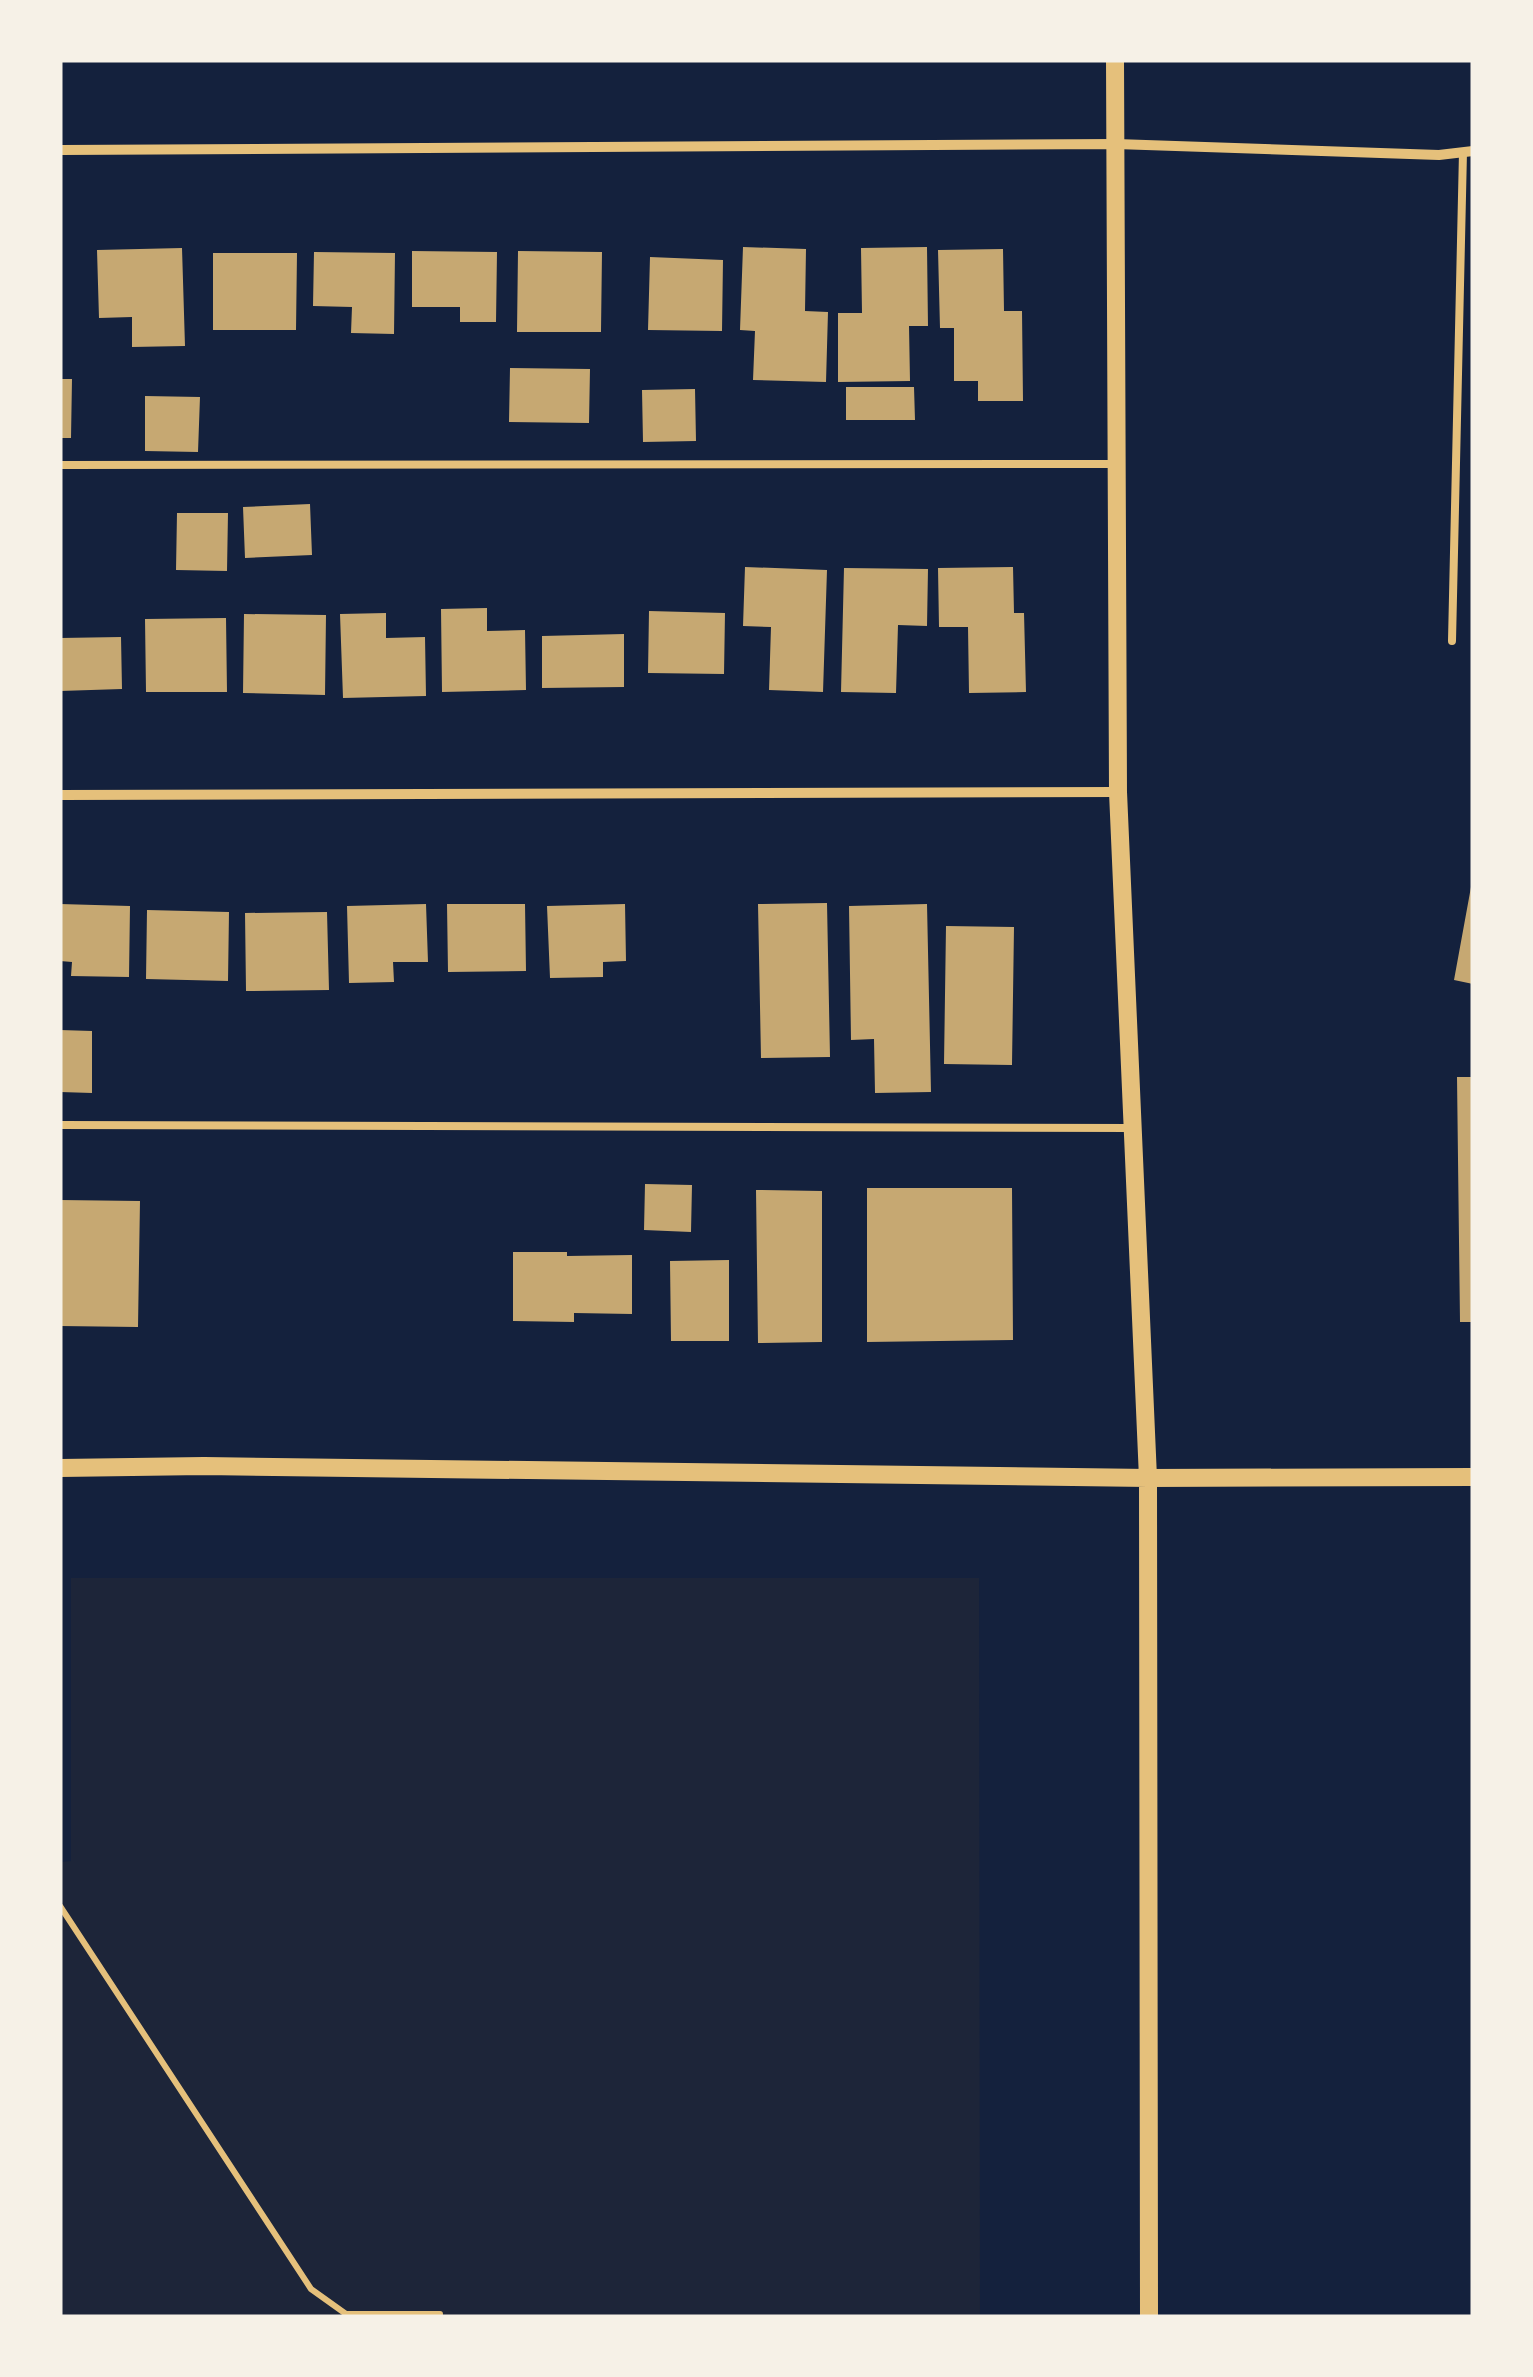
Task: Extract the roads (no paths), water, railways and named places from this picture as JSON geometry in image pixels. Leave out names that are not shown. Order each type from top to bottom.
[{"type":"street","points":[[1114,60],[1118,792],[1148,1478],[1149,2317]]},
{"type":"street","points":[[60,150],[1116,144],[1439,155],[1468,152]]},
{"type":"street","points":[[60,795],[1118,792]]},
{"type":"street","points":[[60,1468],[204,1466],[1148,1478],[1473,1478]]},
{"type":"lane","points":[[1452,640],[1468,152]]},
{"type":"lane","points":[[60,465],[1118,464]]},
{"type":"lane","points":[[60,1125],[1132,1128]]}]
